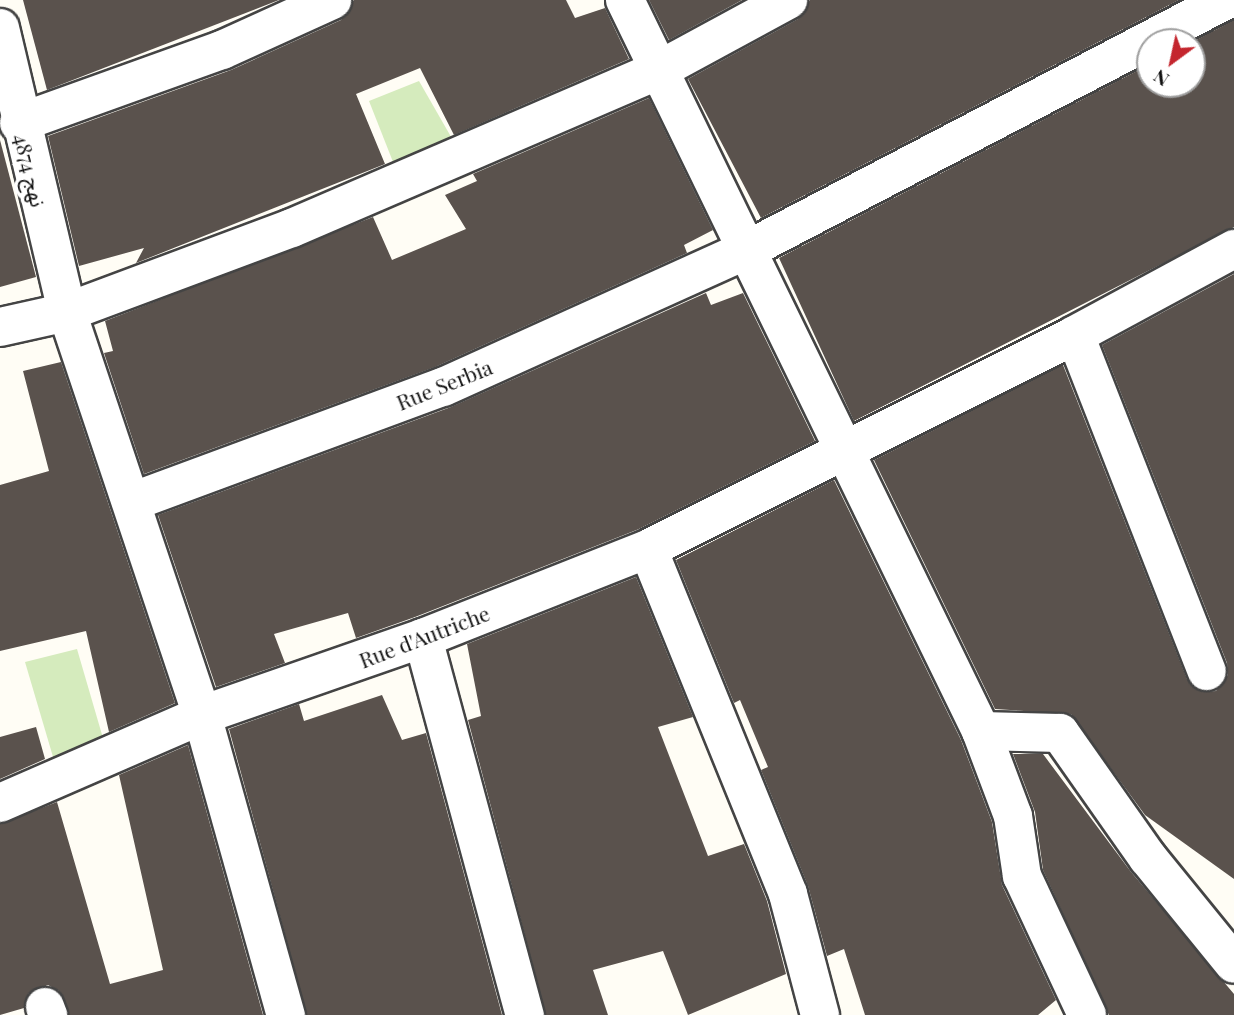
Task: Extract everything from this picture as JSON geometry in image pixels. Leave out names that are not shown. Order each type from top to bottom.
[{"type":"street","points":[[19,123],[222,50],[332,0]]},
{"type":"street","points":[[625,0],[843,454],[981,731],[1013,816],[1022,876],[1087,1015]]},
{"type":"street","points":[[0,327],[67,312],[292,228],[659,70],[788,0]]},
{"type":"street","name":"Rue Serbia","points":[[134,501],[443,387],[747,250],[1226,0]]},
{"type":"street","name":"نهج 4874","points":[[0,28],[19,123],[67,312],[134,501],[202,715],[286,1015]]},
{"type":"street","name":"Rue d'Autriche","points":[[0,803],[202,715],[423,638],[648,549],[843,454],[1075,335],[1234,248]]},
{"type":"street","points":[[1075,335],[1207,671]]},
{"type":"street","points":[[648,549],[788,894],[820,1015]]},
{"type":"street","points":[[423,638],[525,1015]]},
{"type":"street","points":[[981,731],[1060,733],[1148,858],[1234,964]]},
{"type":"green space","points":[[419,81],[458,149],[397,172],[369,101]]},
{"type":"green space","points":[[77,649],[105,745],[56,767],[25,662]]},
{"type":"building","points":[[23,0],[279,0],[47,90]]},
{"type":"building","points":[[354,0],[566,0],[575,18],[605,8],[629,59],[454,135],[420,68],[356,94],[385,164],[136,263],[144,248],[79,266],[48,136],[231,70],[341,20]]},
{"type":"building","points":[[649,0],[742,0],[669,40]]},
{"type":"building","points":[[810,0],[1179,0],[761,218],[688,79],[798,19]]},
{"type":"building","points":[[1234,20],[1234,227],[854,421],[779,258],[1136,71],[1136,98],[1206,98],[1206,35]]},
{"type":"building","points":[[649,98],[713,230],[684,245],[687,253],[435,367],[144,474],[104,353],[113,351],[105,321],[373,217],[392,260],[466,229],[445,195],[477,181],[473,174]]},
{"type":"building","points":[[0,140],[36,277],[0,287]]},
{"type":"building","points":[[1234,274],[1234,879],[1145,815],[1071,714],[995,709],[874,460],[1063,365],[1187,679],[1203,692],[1216,691],[1228,675],[1227,663],[1102,345]]},
{"type":"building","points":[[706,293],[711,305],[743,293],[815,441],[639,529],[415,617],[356,638],[348,613],[274,634],[285,663],[216,687],[158,515],[451,407]]},
{"type":"building","points":[[61,362],[175,703],[109,732],[86,631],[0,651],[0,485],[49,471],[23,371]]},
{"type":"building","points":[[834,480],[961,740],[992,822],[1002,885],[1056,1000],[1038,1015],[865,1015],[844,949],[827,956],[808,886],[761,770],[768,767],[740,700],[734,703],[676,560]]},
{"type":"building","points":[[636,577],[693,717],[658,727],[708,856],[744,844],[767,901],[786,974],[688,1015],[663,951],[593,970],[608,1015],[546,1015],[468,720],[481,716],[467,644]]},
{"type":"building","points":[[382,695],[402,740],[426,733],[502,1015],[307,1015],[229,729],[299,704],[304,721]]},
{"type":"building","points":[[36,727],[45,759],[0,779],[0,737]]},
{"type":"building","points":[[188,745],[263,1015],[69,1015],[59,991],[48,985],[29,993],[24,1008],[0,1015],[0,824],[57,802],[110,984],[163,970],[119,775]]},
{"type":"building","points":[[1013,754],[1043,754],[1131,872],[1234,994],[1234,1015],[1109,1015],[1043,870],[1035,812]]}]
